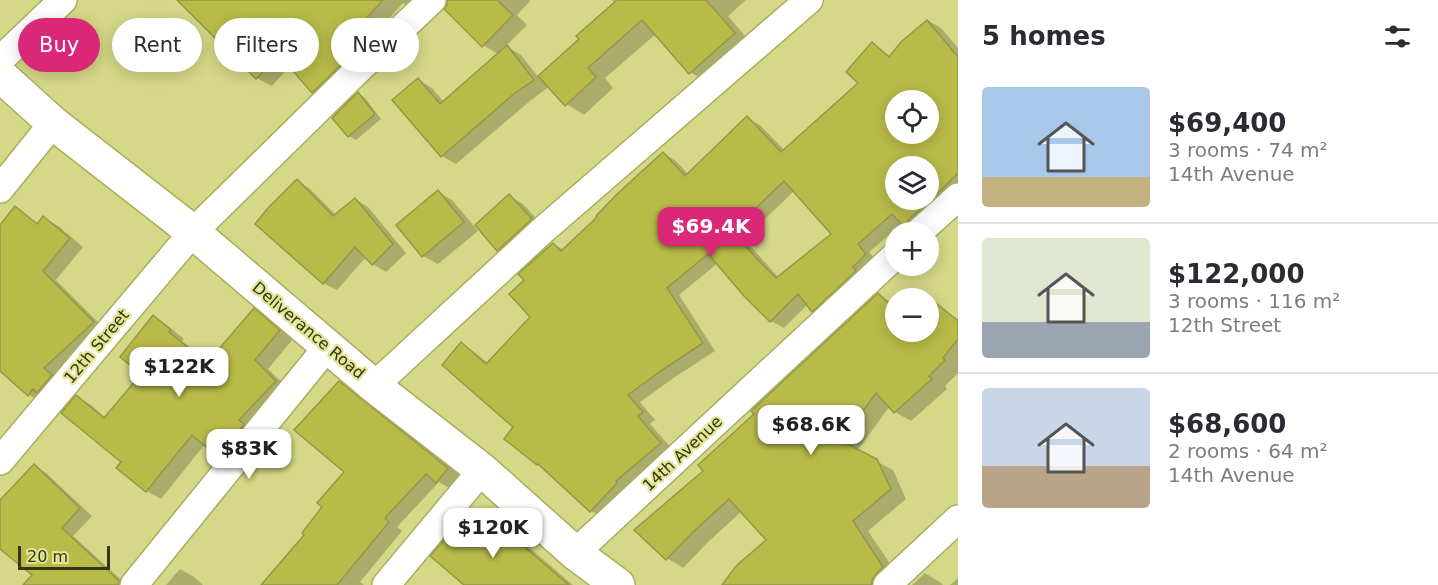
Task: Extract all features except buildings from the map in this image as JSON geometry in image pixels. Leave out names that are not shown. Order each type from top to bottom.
[{"type":"street","points":[[0,60],[63,0]]},
{"type":"street","name":"12th Street","points":[[0,460],[193,232],[432,0]]},
{"type":"street","points":[[374,386],[542,231],[809,0]]},
{"type":"street","name":"Deliverance Road","points":[[0,75],[52,123],[193,232],[374,386],[482,470],[575,552],[618,585]]},
{"type":"street","points":[[0,189],[52,123]]},
{"type":"street","points":[[930,222],[958,197]]},
{"type":"street","name":"14th Avenue","points":[[575,552],[885,265]]},
{"type":"street","points":[[134,585],[328,346]]},
{"type":"street","points":[[386,585],[482,470]]},
{"type":"street","points":[[887,585],[958,519]]}]
